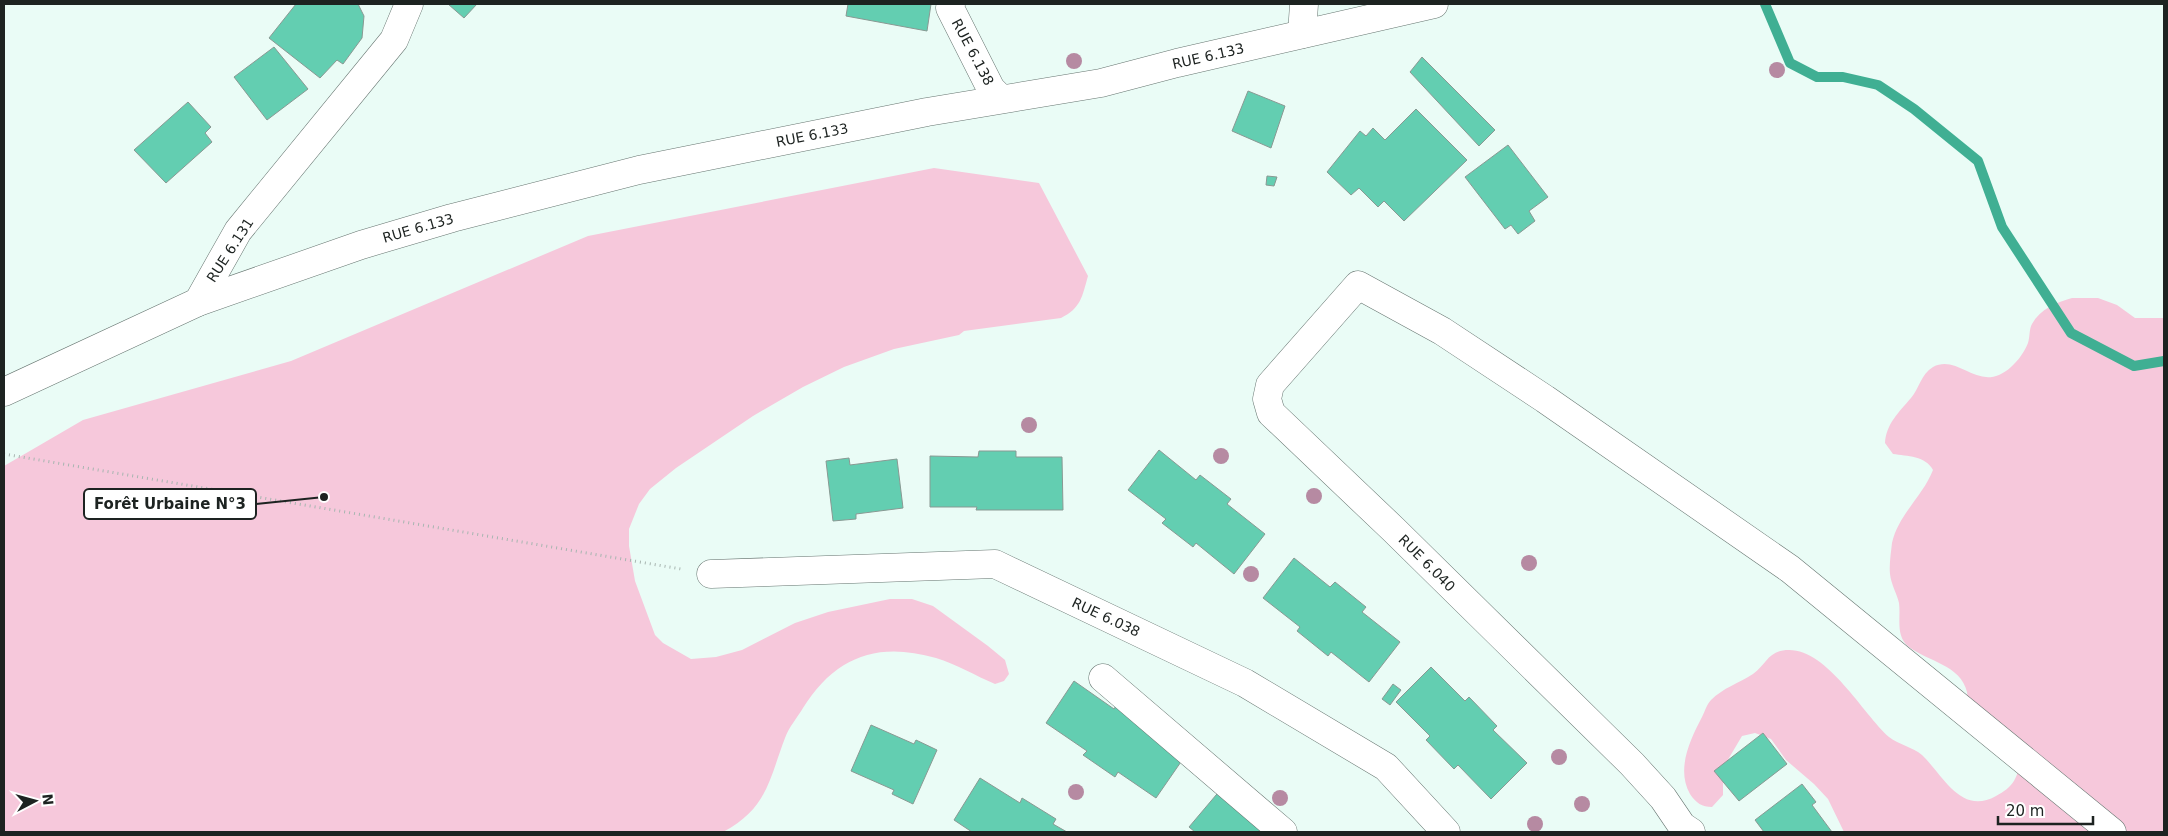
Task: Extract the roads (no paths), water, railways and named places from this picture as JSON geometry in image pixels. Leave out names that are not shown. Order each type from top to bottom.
[{"type":"street","name":"RUE 6.131","points":[[198,302],[238,231],[394,40],[409,4]]},
{"type":"street","name":"RUE 6.138","points":[[951,4],[950,8],[991,89],[1001,99]]},
{"type":"street","points":[[1302,34],[1304,4]]},
{"type":"street","name":"RUE 6.133","points":[[198,302],[360,244],[452,218],[639,170],[1001,99],[1101,83],[1434,4]]},
{"type":"street","name":"RUE 6.040","points":[[1691,832],[1682,826],[1663,798],[1632,764],[1394,530],[1271,413],[1267,399],[1270,385],[1358,285],[1442,331],[1545,399],[1790,569],[2112,832]]},
{"type":"street","points":[[4,392],[198,302]]},
{"type":"street","name":"RUE 6.038","points":[[711,574],[995,564],[1245,683],[1386,768],[1446,832]]},
{"type":"street","points":[[1103,678],[1283,832]]},
{"type":"waterway","points":[[1765,4],[1790,63],[1817,77],[1843,77],[1878,85],[1914,109],[1978,161],[2002,227],[2071,333],[2134,366],[2164,361]]},
{"type":"place","name":"Forêt Urbaine N°3","points":[[324,497]]}]
